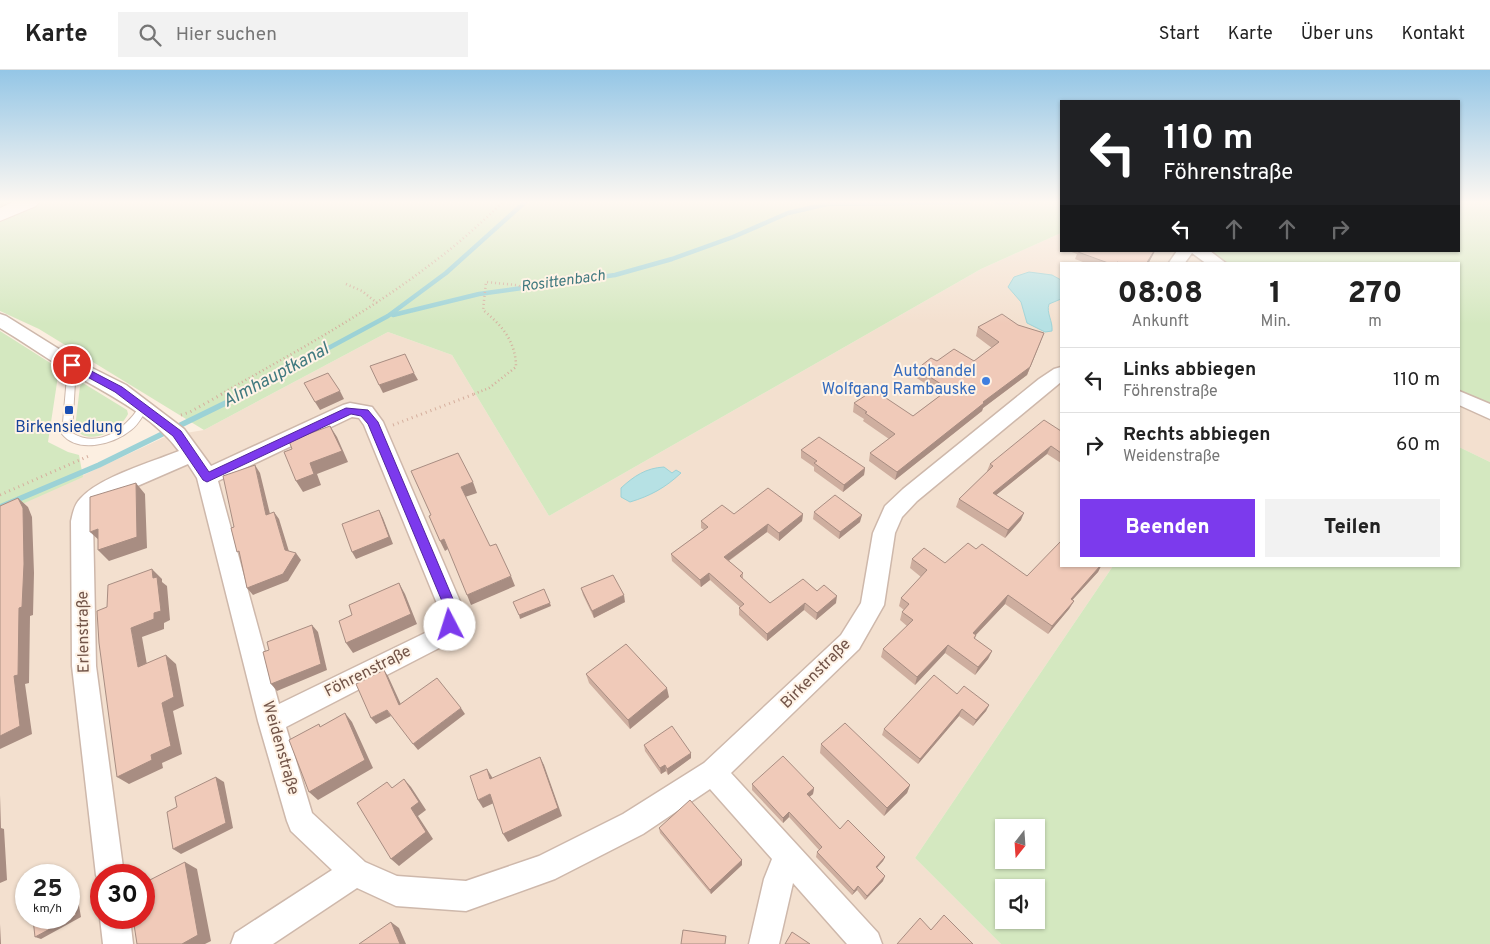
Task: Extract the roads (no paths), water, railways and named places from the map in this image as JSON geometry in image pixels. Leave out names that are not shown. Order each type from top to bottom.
[{"type":"street","points":[[1200,252],[1216,262]]},
{"type":"street","name":"Weidenstraße","points":[[0,320],[72,365],[118,390],[167,426],[192,454],[207,477],[271,721],[301,821],[354,872],[396,891],[466,896],[545,869],[633,824],[713,772]]},
{"type":"street","name":"Birkenstraße","points":[[713,772],[850,642],[872,604],[884,533],[893,512],[910,495],[1060,374]]},
{"type":"street","points":[[1460,397],[1490,412]]},
{"type":"street","name":"Föhrenstraße","points":[[207,477],[350,410],[364,412],[373,422],[450,606],[450,625],[433,640],[271,721]]},
{"type":"street","name":"Erlenstraße","points":[[109,864],[84,666],[82,522],[86,507],[94,499],[110,489],[192,454]]},
{"type":"street","points":[[713,772],[867,944]]},
{"type":"street","points":[[764,944],[779,879],[788,855]]},
{"type":"street","points":[[246,944],[354,872]]},
{"type":"street","points":[[116,929],[118,944]]},
{"type":"lane","points":[[72,365],[67,434],[75,441],[88,443],[109,438],[134,422],[143,408]]},
{"type":"water","points":[[1029,272],[1052,275],[1060,279],[1060,299],[1049,304],[1048,307],[1052,331],[1045,332],[1027,323],[1021,302],[1008,287],[1014,277]]},
{"type":"water","points":[[664,467],[672,473],[676,470],[681,473],[657,491],[644,497],[630,502],[621,497],[621,488],[636,476],[652,469]]},
{"type":"waterway","name":"Almhauptkanal","points":[[243,394],[388,316],[446,273],[480,243]]},
{"type":"waterway","name":"Rosittenbach","points":[[393,315],[479,294],[615,275],[672,259],[717,243]]},
{"type":"waterway","name":"Almhauptkanal","points":[[0,507],[99,465],[246,393]]},
{"type":"place","name":"Autohandel Wolfgang Rambauske","points":[[986,381]]},
{"type":"place","name":"Birkensiedlung","points":[[69,410]]}]
